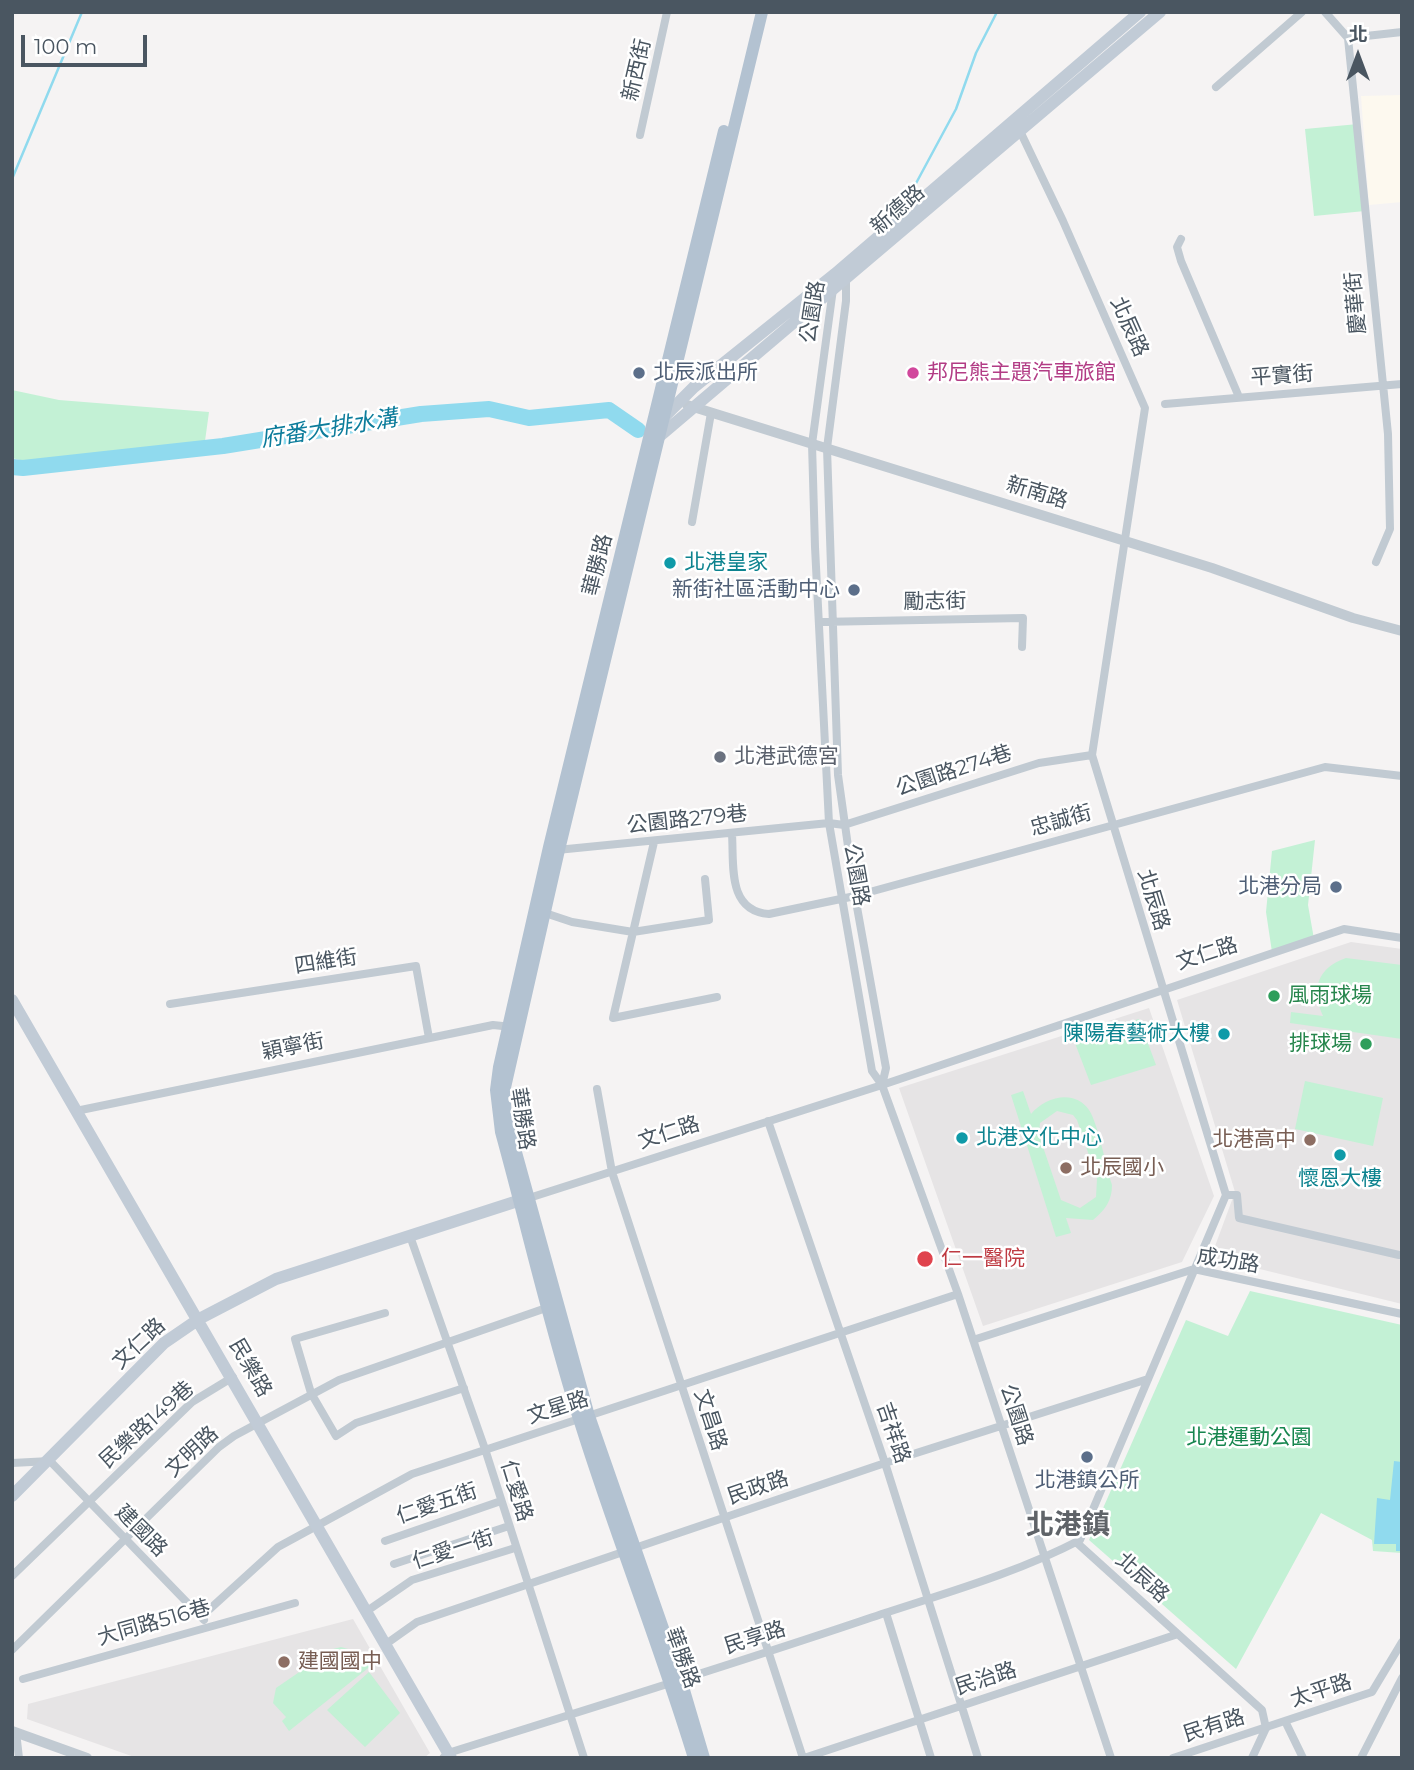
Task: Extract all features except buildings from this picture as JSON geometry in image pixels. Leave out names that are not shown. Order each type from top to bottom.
[{"type":"main road","points":[[668,404],[755,12]]},
{"type":"main road","points":[[668,404],[762,12]]},
{"type":"main road","name":"新德路","points":[[668,404],[841,277],[1016,125],[1140,12]]},
{"type":"main road","name":"新德路","points":[[1016,125],[1160,12]]},
{"type":"main road","name":"新德路","points":[[655,434],[832,293],[841,277]]},
{"type":"main road","name":"華勝路","points":[[668,404],[655,434],[554,849],[513,1028],[504,1092],[506,1116],[524,1199],[584,1418],[628,1551],[704,1758]]},
{"type":"main road","name":"華勝路","points":[[513,1028],[545,913],[554,849]]},
{"type":"main road","name":"民樂路","points":[[12,1000],[318,1524],[447,1756]]},
{"type":"main road","name":"文仁路","points":[[12,1496],[50,1461],[164,1343],[199,1319],[276,1279],[524,1199]]},
{"type":"main road","name":"華勝路","points":[[676,1681],[694,1758]]},
{"type":"street","name":"新西街","points":[[640,135],[667,12]]},
{"type":"street","points":[[1216,87],[1302,12]]},
{"type":"street","points":[[1325,12],[1348,38],[1402,32]]},
{"type":"street","name":"慶華街","points":[[1348,38],[1383,386],[1390,528],[1376,562]]},
{"type":"street","name":"北辰路","points":[[1016,125],[1145,408],[1092,755],[1226,1195],[1237,1195],[1239,1218],[1399,1255]]},
{"type":"street","points":[[1181,239],[1177,247],[1181,261],[1239,397]]},
{"type":"street","name":"公園路","points":[[841,277],[846,301],[827,448],[838,775],[855,896],[886,1068],[882,1086]]},
{"type":"street","name":"公園路","points":[[832,293],[811,444],[829,823],[872,1071],[882,1086],[958,1294],[1111,1758]]},
{"type":"street","name":"平實街","points":[[1165,404],[1402,384]]},
{"type":"street","name":"新南路","points":[[668,404],[692,407],[827,448],[1125,541],[1353,618],[1402,631]]},
{"type":"street","points":[[692,522],[711,413]]},
{"type":"street","name":"勵志街","points":[[819,622],[1023,618],[1022,646]]},
{"type":"street","name":"公園路274巷","points":[[829,823],[844,825],[1039,763],[1092,755]]},
{"type":"street","name":"忠誠街","points":[[732,834],[737,895],[744,906],[756,913],[769,914],[855,896],[1325,767],[1402,776]]},
{"type":"street","name":"公園路279巷","points":[[554,849],[654,842],[829,823]]},
{"type":"street","points":[[654,842],[613,1018],[717,998]]},
{"type":"street","points":[[545,913],[572,922],[633,932],[709,920],[705,879]]},
{"type":"street","name":"文仁路","points":[[524,1199],[882,1086],[1162,988],[1345,929],[1402,938]]},
{"type":"street","name":"四維街","points":[[170,1004],[416,966],[429,1038]]},
{"type":"street","name":"穎寧街","points":[[76,1111],[429,1038],[493,1026],[513,1028]]},
{"type":"street","name":"文昌路","points":[[597,1089],[612,1172],[804,1758]]},
{"type":"street","name":"吉祥路","points":[[768,1121],[885,1463],[978,1758]]},
{"type":"street","points":[[1076,1542],[1080,1540],[1226,1195]]},
{"type":"street","name":"仁愛路","points":[[410,1236],[485,1449],[584,1758]]},
{"type":"street","name":"成功路","points":[[972,1340],[1194,1269],[1402,1314]]},
{"type":"street","name":"文星路","points":[[201,1617],[278,1547],[412,1474],[958,1294]]},
{"type":"street","name":"文明路","points":[[12,1650],[219,1447],[311,1393],[376,1366],[448,1344],[553,1306]]},
{"type":"street","points":[[385,1313],[295,1339],[311,1393],[336,1436],[356,1423],[464,1388]]},
{"type":"street","name":"民樂路149巷","points":[[12,1576],[192,1402],[233,1377]]},
{"type":"street","name":"民政路","points":[[386,1644],[417,1622],[885,1463],[1148,1379]]},
{"type":"street","points":[[12,1463],[50,1461]]},
{"type":"street","name":"建國路","points":[[50,1461],[209,1625]]},
{"type":"street","name":"仁愛五街","points":[[385,1541],[501,1501]]},
{"type":"street","points":[[394,1564],[509,1526]]},
{"type":"street","name":"北辰路","points":[[1076,1542],[1262,1710],[1266,1728]]},
{"type":"street","name":"民享路","points":[[447,1756],[886,1613],[1046,1558],[1076,1542]]},
{"type":"street","name":"仁愛一街","points":[[367,1611],[412,1580],[515,1548]]},
{"type":"street","name":"大同路516巷","points":[[23,1679],[295,1603]]},
{"type":"street","points":[[886,1613],[931,1758]]},
{"type":"street","name":"民治路","points":[[804,1758],[1178,1634]]},
{"type":"street","name":"太平路","points":[[1266,1728],[1372,1692],[1402,1642]]},
{"type":"street","points":[[1361,1758],[1402,1678]]},
{"type":"street","points":[[1285,1721],[1303,1758]]},
{"type":"street","points":[[1252,1758],[1266,1728]]},
{"type":"street","name":"民有路","points":[[1173,1758],[1266,1728]]},
{"type":"street","points":[[14,1732],[19,1758]]},
{"type":"street","points":[[14,1732],[88,1758]]},
{"type":"shaded area","points":[[1402,95],[1402,202],[1369,205],[1361,96]]},
{"type":"shaded area","name":"北港高中","points":[[1351,942],[1402,949],[1402,1304],[1211,1257],[1235,1192],[1177,1000]]},
{"type":"shaded area","name":"北辰國小","points":[[1149,1008],[1214,1196],[1182,1262],[983,1326],[899,1088]]},
{"type":"shaded area","name":"建國國中","points":[[353,1619],[430,1753],[424,1758],[137,1758],[27,1719],[28,1704]]},
{"type":"green space","points":[[1358,124],[1365,211],[1314,216],[1305,129]]},
{"type":"green space","points":[[12,390],[59,400],[209,412],[205,441],[155,450],[28,462],[12,458]]},
{"type":"green space","points":[[1315,840],[1308,905],[1314,939],[1272,952],[1266,912],[1272,851]]},
{"type":"green space","points":[[1346,958],[1402,965],[1402,1039],[1290,1023],[1291,1012],[1323,1016],[1317,997],[1319,981],[1328,967]]},
{"type":"green space","points":[[1139,1019],[1156,1065],[1091,1085],[1073,1038]]},
{"type":"green space","points":[[1305,1081],[1383,1098],[1373,1146],[1295,1129]]},
{"type":"green space","points":[[1023,1091],[1031,1114],[1051,1100],[1067,1097],[1083,1103],[1092,1116],[1112,1191],[1107,1205],[1093,1220],[1066,1218],[1071,1233],[1056,1237],[1011,1095]],"holes":[[[1057,1111],[1073,1115],[1097,1179],[1096,1197],[1080,1208],[1061,1200],[1039,1135],[1040,1123]]]},
{"type":"green space","name":"北港運動公園","points":[[1250,1291],[1402,1325],[1402,1553],[1373,1551],[1372,1540],[1321,1513],[1236,1669],[1089,1540],[1186,1320],[1228,1336]]},
{"type":"green space","points":[[333,1649],[348,1649],[360,1665],[367,1660],[372,1665],[289,1731],[282,1721],[286,1717],[273,1703],[276,1688]]},
{"type":"green space","points":[[369,1672],[400,1713],[365,1747],[327,1710]]},
{"type":"water","points":[[1394,1461],[1402,1462],[1402,1551],[1396,1551],[1396,1544],[1374,1544],[1377,1498],[1390,1500]]},
{"type":"waterway","points":[[12,179],[82,12]]},
{"type":"waterway","points":[[914,187],[956,109],[976,53],[997,12]]},
{"type":"waterway","name":"府番大排水溝","points":[[12,467],[223,446],[421,414],[489,409],[529,418],[609,410],[638,430]]},
{"type":"place","name":"北辰派出所","points":[[639,373]]},
{"type":"place","name":"邦尼熊主題汽車旅館","points":[[913,373]]},
{"type":"place","name":"北港皇家","points":[[670,563]]},
{"type":"place","name":"新街社區活動中心","points":[[854,590]]},
{"type":"place","name":"北港武德宮","points":[[720,757]]},
{"type":"place","name":"北港分局","points":[[1336,887]]},
{"type":"place","name":"風雨球場","points":[[1274,996]]},
{"type":"place","name":"陳陽春藝術大樓","points":[[1224,1034]]},
{"type":"place","name":"排球場","points":[[1366,1044]]},
{"type":"place","name":"北港文化中心","points":[[962,1138]]},
{"type":"place","name":"北港高中","points":[[1310,1140]]},
{"type":"place","name":"懷恩大樓","points":[[1340,1155]]},
{"type":"place","name":"北辰國小","points":[[1066,1168]]},
{"type":"place","name":"仁一醫院","points":[[925,1259]]},
{"type":"place","name":"北港鎮公所","points":[[1087,1457]]},
{"type":"place","name":"建國國中","points":[[284,1662]]},
{"type":"district","name":"北港鎮","points":[[1068,1526]]}]
